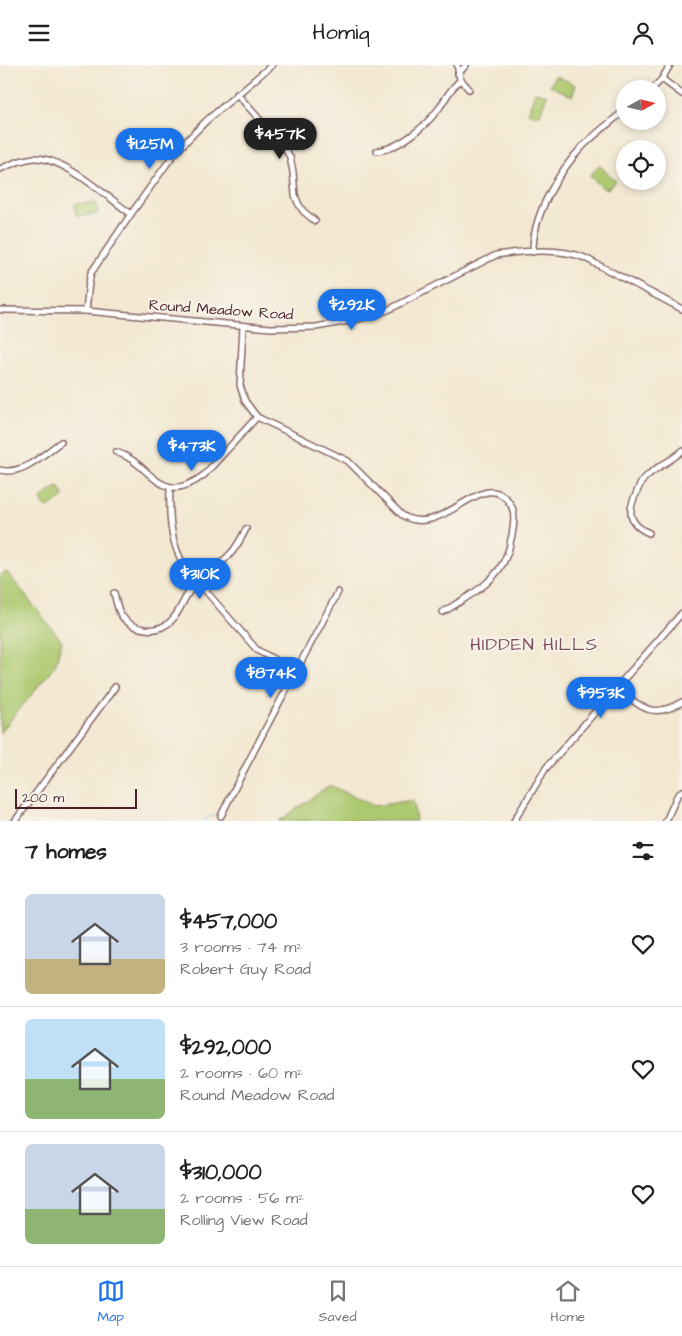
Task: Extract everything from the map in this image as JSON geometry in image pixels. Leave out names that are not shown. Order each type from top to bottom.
[{"type":"street","points":[[86,311],[89,282],[92,273],[174,154],[206,121],[272,65]]},
{"type":"street","points":[[457,65],[459,77],[469,89]]},
{"type":"street","points":[[377,151],[386,150],[426,124],[438,109],[466,65]]},
{"type":"street","points":[[670,65],[662,79],[682,94]]},
{"type":"street","points":[[237,94],[284,147],[290,157],[295,195],[298,203],[303,211],[315,221]]},
{"type":"street","points":[[533,252],[533,239],[539,217],[564,171],[584,145],[616,118]]},
{"type":"street","points":[[0,169],[27,159],[42,158],[53,161],[72,171],[131,214]]},
{"type":"street","name":"Round Meadow Road","points":[[0,310],[86,311],[243,326],[303,328],[330,325],[362,318],[410,300],[487,259],[508,253],[533,252],[562,252],[579,255],[682,309]]},
{"type":"street","points":[[243,326],[240,385],[245,401],[257,417],[348,461],[394,508],[413,521],[427,521],[438,517],[478,494],[488,492],[497,493],[505,497],[513,509],[514,516],[508,554],[496,573],[482,587],[444,612]]},
{"type":"street","points":[[116,452],[131,460],[156,481],[170,487],[182,487],[194,483],[204,475],[257,417]]},
{"type":"street","points":[[0,470],[8,472],[20,470],[61,442]]},
{"type":"street","points":[[649,533],[640,529],[635,524],[630,511],[632,502],[640,484],[647,476],[682,451]]},
{"type":"street","points":[[170,487],[169,508],[173,541],[185,567],[257,650],[296,672]]},
{"type":"street","points":[[114,593],[120,614],[131,624],[139,628],[154,629],[166,625],[172,620],[189,590],[197,581],[231,554],[246,529]]},
{"type":"street","points":[[221,816],[255,747],[338,592]]},
{"type":"street","points":[[514,821],[546,768],[682,613]]},
{"type":"street","points":[[15,821],[115,687]]},
{"type":"street","points":[[617,687],[638,705],[649,710],[664,711],[682,702]]},
{"type":"street","points":[[666,821],[677,796],[682,791]]},
{"type":"green space","points":[[556,76],[576,85],[572,96],[550,86]]},
{"type":"green space","points":[[535,92],[547,95],[540,115],[529,114],[528,112]]},
{"type":"green space","points":[[599,165],[616,181],[609,188],[604,189],[590,176]]},
{"type":"green space","points":[[96,202],[98,214],[76,216],[75,204]]},
{"type":"green space","points":[[57,487],[60,488],[64,496],[63,498],[48,508],[45,507],[41,500],[42,497]]},
{"type":"green space","points":[[7,572],[62,641],[55,666],[0,733],[0,575]]},
{"type":"green space","points":[[330,785],[374,806],[413,800],[416,821],[279,821]]},
{"type":"waterway","points":[[205,821],[214,815]]},
{"type":"district","name":"HIDDEN HILLS","points":[[534,644]]}]
